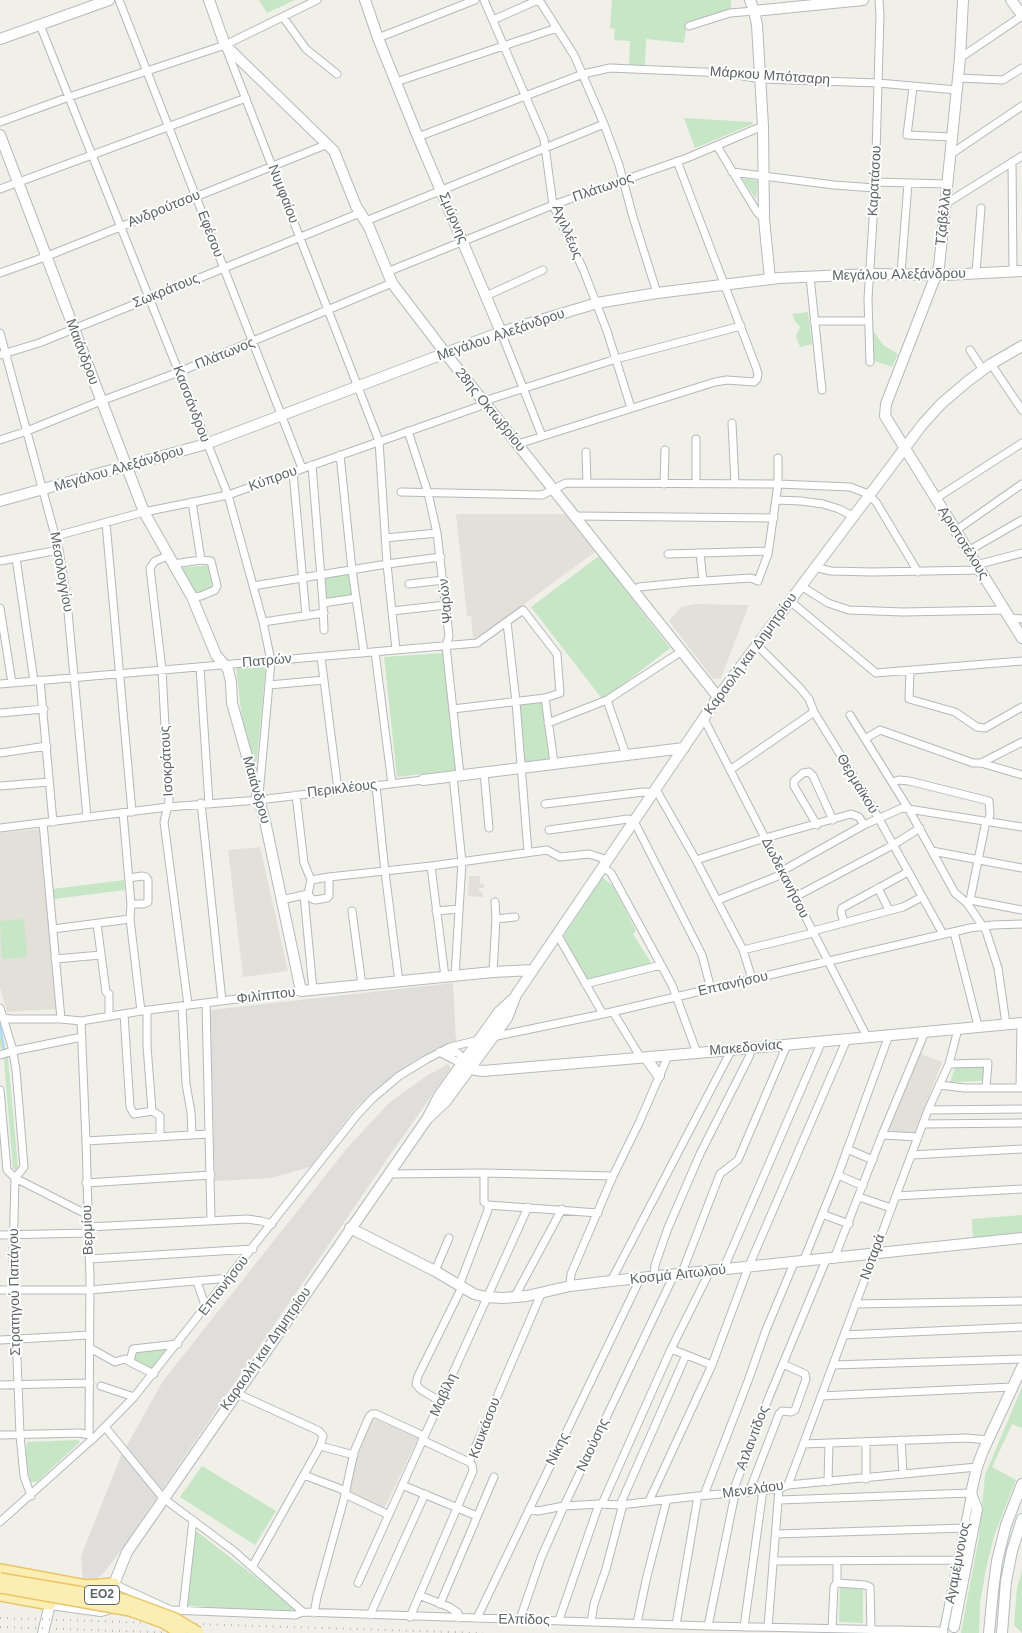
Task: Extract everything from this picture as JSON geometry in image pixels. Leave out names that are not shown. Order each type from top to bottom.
[{"type":"main road","points":[[0,1570],[86,1586],[114,1584]]},
{"type":"main road","name":"ΕΟ2","points":[[0,1579],[124,1600],[175,1619],[198,1633]]},
{"type":"main road","name":"ΕΟ2","points":[[0,1587],[125,1609],[163,1622],[181,1633]]},
{"type":"main road","points":[[0,1595],[50,1604]]},
{"type":"street","points":[[0,39],[40,24],[81,5],[109,0]]},
{"type":"street","name":"Εφέσου","points":[[119,0],[302,468]]},
{"type":"street","name":"Νυμφαίου","points":[[209,0],[299,238],[379,441],[387,564],[396,650]]},
{"type":"street","points":[[0,122],[225,45],[315,0]]},
{"type":"street","name":"Σμύρνης","points":[[365,0],[378,38],[418,137],[501,332],[542,436]]},
{"type":"street","points":[[378,38],[475,0]]},
{"type":"street","name":"Αχιλλέως","points":[[484,0],[546,148],[553,205],[597,304],[631,408]]},
{"type":"street","points":[[493,20],[538,0],[570,49],[583,74],[604,124],[624,181],[633,217],[657,293]]},
{"type":"street","points":[[750,0],[754,11],[761,78],[764,219],[770,279]]},
{"type":"street","points":[[689,26],[730,13],[863,0]]},
{"type":"street","name":"Καρατάσου","points":[[870,362],[868,321],[875,185],[879,0]]},
{"type":"street","name":"Τζαβέλλα","points":[[904,449],[886,419],[885,411],[940,265],[960,58],[963,0]]},
{"type":"street","points":[[960,58],[1022,16],[1011,0]]},
{"type":"street","points":[[282,17],[306,49],[337,74]]},
{"type":"street","name":"Κασσάνδρου","points":[[40,24],[122,227],[206,444],[228,495],[263,622],[271,661],[259,800]]},
{"type":"street","points":[[396,82],[557,28]]},
{"type":"street","name":"28ης Οκτωβρίου","points":[[225,45],[328,144],[337,156],[392,283],[445,353],[718,697]]},
{"type":"street","name":"Μάρκου Μπότσαρη","points":[[418,137],[583,74],[604,69],[629,68],[726,73],[761,78],[878,83],[957,90]]},
{"type":"street","points":[[958,78],[1003,80],[1022,68]]},
{"type":"street","points":[[913,86],[907,135],[952,137]]},
{"type":"street","points":[[0,189],[246,98]]},
{"type":"street","points":[[950,154],[1022,106]]},
{"type":"street","name":"Σωκράτους","points":[[3,354],[34,345],[299,238],[440,190],[604,124]]},
{"type":"street","name":"Πλάτωνος","points":[[387,272],[553,205],[624,181],[717,146],[763,126]]},
{"type":"street","name":"Μαιάνδρου","points":[[0,136],[144,512],[192,597],[216,654],[230,674],[232,703],[259,800],[301,991]]},
{"type":"street","name":"Ανδρούτσου","points":[[0,273],[122,227],[328,144]]},
{"type":"street","points":[[717,146],[757,212],[764,219]]},
{"type":"street","points":[[945,203],[1022,156]]},
{"type":"street","points":[[518,444],[715,382],[727,380],[754,382],[758,376],[741,326],[677,161]]},
{"type":"street","points":[[1012,162],[1017,271]]},
{"type":"street","points":[[732,172],[834,185],[947,184]]},
{"type":"street","points":[[901,274],[908,183]]},
{"type":"street","points":[[976,273],[981,208]]},
{"type":"street","points":[[486,296],[543,270]]},
{"type":"street","name":"Μεγάλου Αλεξάνδρου","points":[[0,501],[206,444],[501,332],[597,304],[657,293],[770,279],[870,274],[937,275],[1017,271]]},
{"type":"street","points":[[810,277],[822,390]]},
{"type":"street","name":"Πλάτωνος","points":[[0,440],[179,372],[392,283]]},
{"type":"street","points":[[814,321],[868,321]]},
{"type":"street","name":"Κύπρου","points":[[56,536],[144,512],[228,495],[523,388],[741,326]]},
{"type":"street","name":"Μεσολογγίου","points":[[0,333],[3,354],[59,550],[67,600],[87,817]]},
{"type":"street","name":"Καραολή και Δημητρίου","points":[[465,1064],[492,1038],[506,1018],[516,996],[533,970],[718,697],[928,417],[941,404],[987,367],[1022,346]]},
{"type":"street","points":[[970,350],[987,367],[1022,410]]},
{"type":"street","points":[[732,423],[735,484]]},
{"type":"street","name":"Ψαρών","points":[[408,431],[428,493],[437,533],[444,580],[449,636],[446,646],[453,710],[462,862],[459,909],[450,977]]},
{"type":"street","points":[[696,439],[696,484]]},
{"type":"street","points":[[935,499],[1022,443]]},
{"type":"street","name":"Αριστοτέλους","points":[[904,449],[1022,638]]},
{"type":"street","points":[[664,484],[665,450]]},
{"type":"street","points":[[586,452],[587,483]]},
{"type":"street","points":[[340,455],[352,570],[364,653]]},
{"type":"street","points":[[634,590],[639,587],[703,581],[751,578],[758,581],[768,551],[774,518],[778,484],[778,458]]},
{"type":"street","points":[[312,464],[324,630]]},
{"type":"street","points":[[293,472],[306,616]]},
{"type":"street","points":[[401,492],[542,495],[566,483],[778,484],[846,487],[856,489],[868,495],[877,504],[918,572]]},
{"type":"street","points":[[955,531],[1022,484]]},
{"type":"street","points":[[776,500],[811,502],[837,508],[853,516]]},
{"type":"street","points":[[192,502],[201,560]]},
{"type":"street","points":[[575,516],[774,518]]},
{"type":"street","points":[[968,551],[1022,520]]},
{"type":"street","points":[[106,523],[132,812]]},
{"type":"street","points":[[386,538],[437,533]]},
{"type":"street","points":[[0,561],[59,550]]},
{"type":"street","points":[[668,554],[768,551]]},
{"type":"street","points":[[700,553],[703,581]]},
{"type":"street","points":[[814,567],[836,571],[918,572],[978,567],[1022,553]]},
{"type":"street","points":[[16,558],[37,681],[44,709],[53,822]]},
{"type":"street","points":[[253,586],[387,564],[441,558]]},
{"type":"street","points":[[171,560],[211,561],[216,586],[215,590],[192,597]]},
{"type":"street","name":"Ισοκράτους","points":[[171,560],[156,561],[150,568],[162,670],[168,807],[164,822],[185,1005],[186,1084],[191,1112],[192,1135]]},
{"type":"street","points":[[409,584],[444,580]]},
{"type":"street","points":[[801,586],[828,603],[849,610],[1007,614],[1022,619]]},
{"type":"street","points":[[323,602],[356,598]]},
{"type":"street","points":[[790,601],[874,672],[1022,662]]},
{"type":"street","points":[[392,611],[446,605]]},
{"type":"street","points":[[0,608],[12,683]]},
{"type":"street","name":"Πατρών","points":[[0,684],[477,643],[523,610],[557,654],[560,693],[545,698]]},
{"type":"street","points":[[263,622],[324,613]]},
{"type":"street","points":[[507,622],[516,702],[528,852]]},
{"type":"street","name":"Θερμαϊκού","points":[[757,645],[809,699],[814,712],[878,818],[943,934]]},
{"type":"street","points":[[548,723],[607,700],[682,651]]},
{"type":"street","points":[[375,652],[392,784]]},
{"type":"street","points":[[321,657],[338,790]]},
{"type":"street","points":[[200,667],[209,804]]},
{"type":"street","points":[[910,671],[909,698],[955,712],[978,727],[985,728],[1022,707]]},
{"type":"street","points":[[269,685],[324,680]]},
{"type":"street","points":[[453,710],[545,698],[554,763]]},
{"type":"street","points":[[607,700],[626,755]]},
{"type":"street","points":[[0,713],[44,709]]},
{"type":"street","points":[[730,770],[814,712]]},
{"type":"street","points":[[850,715],[920,828],[955,893],[968,901],[1022,910]]},
{"type":"street","name":"Δωδεκανήσου","points":[[704,719],[867,1037]]},
{"type":"street","points":[[865,739],[880,730],[973,762],[1022,775]]},
{"type":"street","points":[[982,763],[1022,742]]},
{"type":"street","points":[[0,754],[46,746]]},
{"type":"street","name":"Περικλέους","points":[[0,828],[168,807],[259,800],[684,748]]},
{"type":"street","points":[[484,772],[489,828]]},
{"type":"street","points":[[817,825],[794,786],[794,781],[803,773],[808,772],[813,776],[833,820]]},
{"type":"street","points":[[892,782],[900,780],[909,781],[989,801],[990,815],[968,901],[990,942],[998,968],[1006,1024]]},
{"type":"street","points":[[0,786],[49,782]]},
{"type":"street","points":[[376,786],[399,982]]},
{"type":"street","points":[[545,804],[643,792],[658,793],[718,900],[743,950],[752,979]]},
{"type":"street","points":[[296,795],[304,863],[311,880],[306,894],[313,990]]},
{"type":"street","points":[[200,804],[222,1001]]},
{"type":"street","points":[[718,900],[783,873],[864,825],[896,810],[908,808],[1022,827]]},
{"type":"street","points":[[123,813],[131,904],[130,920],[144,1010],[152,1111]]},
{"type":"street","points":[[696,860],[765,838],[855,814],[864,825]]},
{"type":"street","points":[[548,830],[628,819],[634,821],[702,955],[711,989]]},
{"type":"street","points":[[43,823],[61,1019]]},
{"type":"street","points":[[795,897],[893,845],[920,828]]},
{"type":"street","points":[[311,880],[547,850],[560,857],[589,854],[605,863],[662,966],[697,1053]]},
{"type":"street","points":[[932,851],[1022,868]]},
{"type":"street","points":[[430,866],[436,911],[450,977]]},
{"type":"street","points":[[844,923],[841,912],[842,908],[908,872]]},
{"type":"street","points":[[128,878],[142,876],[148,880],[148,902],[144,904],[131,904]]},
{"type":"street","points":[[306,894],[316,900],[327,898],[329,896],[329,877]]},
{"type":"street","points":[[878,888],[889,910]]},
{"type":"street","points":[[282,900],[306,894]]},
{"type":"street","points":[[743,950],[906,906],[922,897]]},
{"type":"street","points":[[493,972],[495,902]]},
{"type":"street","points":[[436,911],[459,909]]},
{"type":"street","points":[[352,911],[362,985]]},
{"type":"street","points":[[496,919],[515,917]]},
{"type":"street","points":[[53,929],[130,920]]},
{"type":"street","points":[[97,924],[106,992],[109,994],[109,1016]]},
{"type":"street","name":"Επτανήσου","points":[[0,1522],[31,1496],[91,1437],[105,1427],[134,1397],[178,1344],[357,1115],[373,1098],[404,1072],[442,1051],[480,1040],[613,1012],[943,934],[983,926],[1022,924]]},
{"type":"street","points":[[954,932],[978,1026]]},
{"type":"street","points":[[557,934],[604,1014]]},
{"type":"street","points":[[55,959],[101,955]]},
{"type":"street","points":[[585,984],[662,966]]},
{"type":"street","name":"Φιλίππου","points":[[1,1017],[10,1020],[81,1020],[144,1010],[301,991],[493,972],[533,970]]},
{"type":"street","name":"Καραολή και Δημητρίου","points":[[50,1604],[103,1611],[108,1609],[108,1594],[127,1552],[388,1174],[427,1119],[446,1101],[465,1064],[499,1012],[516,996]]},
{"type":"street","points":[[206,1003],[211,1220]]},
{"type":"street","name":"Στρατηγού Παπάγου","points":[[0,1008],[1,1017],[13,1051],[16,1070],[24,1167],[15,1178],[14,1289],[20,1434],[24,1476],[31,1496]]},
{"type":"street","points":[[613,1012],[643,1058],[659,1076]]},
{"type":"street","points":[[124,1014],[131,1111],[134,1114],[152,1111],[160,1116],[160,1136]]},
{"type":"street","name":"Βερμίου","points":[[81,1020],[90,1290],[91,1437]]},
{"type":"street","points":[[939,1085],[1021,1088],[1022,1023]]},
{"type":"street","name":"Μακεδονίας","points":[[465,1064],[483,1071],[1022,1023]]},
{"type":"street","name":"Νοταρά","points":[[788,1485],[928,1110],[949,1064],[958,1029]]},
{"type":"street","name":"Ατλαντίδος","points":[[708,1626],[735,1494],[735,1486],[783,1364],[830,1259],[849,1224],[882,1135],[925,1032]]},
{"type":"street","points":[[676,1625],[701,1496],[748,1381],[766,1330],[822,1214],[838,1175],[889,1035]]},
{"type":"street","points":[[0,1055],[82,1037]]},
{"type":"street","points":[[649,1500],[712,1365],[748,1268],[847,1039]]},
{"type":"street","points":[[723,1270],[822,1042]]},
{"type":"street","name":"Ναούσης","points":[[520,1619],[541,1558],[564,1506],[677,1275],[720,1174],[738,1160],[787,1045]]},
{"type":"street","points":[[654,1277],[655,1265],[668,1228],[700,1154],[752,1048]]},
{"type":"street","points":[[611,1281],[732,1049]]},
{"type":"street","points":[[442,1051],[458,1053],[465,1064]]},
{"type":"street","points":[[570,1286],[571,1274],[668,1056]]},
{"type":"street","points":[[949,1064],[988,1063],[986,1088]]},
{"type":"street","points":[[0,1090],[3,1168],[15,1178],[88,1214]]},
{"type":"street","points":[[928,1110],[1022,1110]]},
{"type":"street","points":[[923,1124],[1022,1123]]},
{"type":"street","points":[[86,1141],[209,1134]]},
{"type":"street","points":[[882,1135],[918,1138]]},
{"type":"street","points":[[847,1149],[873,1160]]},
{"type":"street","points":[[911,1155],[1022,1149]]},
{"type":"street","points":[[388,1174],[484,1173],[613,1176]]},
{"type":"street","points":[[484,1173],[484,1202],[488,1205],[598,1213]]},
{"type":"street","points":[[86,1183],[211,1174]]},
{"type":"street","points":[[838,1175],[863,1186]]},
{"type":"street","points":[[896,1196],[1022,1189]]},
{"type":"street","points":[[859,1197],[891,1208]]},
{"type":"street","points":[[441,1402],[420,1389],[416,1384],[418,1376],[461,1287],[488,1210],[488,1205]]},
{"type":"street","name":"Μαβίλη","points":[[358,1583],[528,1207]]},
{"type":"street","points":[[514,1298],[562,1210]]},
{"type":"street","points":[[822,1214],[849,1224]]},
{"type":"street","points":[[0,1235],[211,1220],[247,1219],[272,1224]]},
{"type":"street","name":"Κοσμά Αιτωλού","points":[[350,1228],[434,1271],[474,1294],[486,1297],[514,1298],[541,1294],[570,1286],[611,1281],[874,1255],[1022,1238]]},
{"type":"street","points":[[434,1271],[450,1238]]},
{"type":"street","points":[[89,1259],[253,1249]]},
{"type":"street","points":[[559,1620],[600,1504],[671,1349],[710,1272]]},
{"type":"street","points":[[0,1290],[90,1290],[230,1278]]},
{"type":"street","name":"Νίκης","points":[[477,1618],[640,1279]]},
{"type":"street","points":[[197,1282],[206,1308]]},
{"type":"street","name":"Καυκάσου","points":[[410,1617],[473,1471],[472,1465],[469,1462],[541,1294]]},
{"type":"street","points":[[856,1304],[1022,1301]]},
{"type":"street","points":[[844,1335],[1022,1327]]},
{"type":"street","points":[[0,1340],[90,1335]]},
{"type":"street","points":[[130,1362],[131,1352],[137,1347],[178,1344]]},
{"type":"street","points":[[90,1348],[115,1362],[125,1359],[154,1374]]},
{"type":"street","points":[[671,1349],[712,1365]]},
{"type":"street","points":[[590,1622],[606,1569],[621,1504],[686,1355]]},
{"type":"street","points":[[832,1365],[1022,1359]]},
{"type":"street","points":[[749,1492],[779,1414],[782,1411],[791,1412],[795,1410],[806,1379],[805,1374],[783,1364]]},
{"type":"street","name":"Αγαμέμνονος","points":[[947,1630],[958,1560],[977,1467],[1022,1367]]},
{"type":"street","points":[[0,1385],[90,1383]]},
{"type":"street","points":[[101,1386],[134,1397]]},
{"type":"street","points":[[821,1396],[1012,1387]]},
{"type":"street","points":[[236,1393],[319,1431],[323,1436],[320,1446],[252,1567]]},
{"type":"street","points":[[314,1613],[354,1455],[371,1414],[380,1416],[469,1462]]},
{"type":"street","points":[[105,1427],[163,1498],[238,1554],[303,1612],[295,1615],[170,1610],[114,1584]]},
{"type":"street","points":[[0,1435],[80,1433],[91,1437]]},
{"type":"street","points":[[803,1444],[967,1438],[988,1440]]},
{"type":"street","points":[[901,1440],[903,1474]]},
{"type":"street","points":[[866,1442],[866,1478]]},
{"type":"street","points":[[828,1482],[829,1444]]},
{"type":"street","points":[[320,1446],[354,1455]]},
{"type":"street","name":"Μενελάου","points":[[529,1509],[538,1511],[564,1506],[621,1504],[649,1500],[735,1494],[778,1489],[788,1485],[977,1467]]},
{"type":"street","points":[[304,1475],[346,1492],[388,1515]]},
{"type":"street","points":[[440,1604],[494,1478]]},
{"type":"street","points":[[402,1485],[477,1516]]},
{"type":"street","points":[[989,1633],[992,1591],[997,1561],[1006,1525],[1021,1486]]},
{"type":"street","points":[[768,1627],[779,1500],[778,1489]]},
{"type":"street","points":[[744,1627],[763,1490]]},
{"type":"street","points":[[779,1500],[971,1493]]},
{"type":"street","name":"Αγαμέμνονος","points":[[947,1630],[977,1509],[971,1493]]},
{"type":"street","points":[[370,1615],[424,1494]]},
{"type":"street","points":[[637,1623],[647,1576],[668,1499]]},
{"type":"street","points":[[1002,1633],[1006,1581],[1012,1551],[1022,1519]]},
{"type":"street","points":[[183,1610],[193,1520]]},
{"type":"street","points":[[776,1534],[965,1528]]},
{"type":"street","points":[[773,1561],[958,1560]]},
{"type":"street","points":[[832,1628],[834,1587],[837,1583],[837,1562]]},
{"type":"street","points":[[837,1583],[865,1584],[870,1587],[871,1629]]},
{"type":"street","points":[[419,1595],[458,1613],[460,1618]]},
{"type":"street","points":[[43,1633],[50,1604]]},
{"type":"street","name":"Ελπίδος","points":[[303,1612],[708,1626],[947,1630]]},
{"type":"shaded area","points":[[456,514],[565,514],[595,552],[482,635],[473,638],[471,616],[467,616]]},
{"type":"shaded area","points":[[696,604],[749,605],[721,678],[713,679],[669,621],[681,607]]},
{"type":"shaded area","points":[[39,829],[57,1009],[7,1012],[0,987],[0,833]]},
{"type":"shaded area","points":[[260,847],[288,971],[243,977],[228,850]]},
{"type":"shaded area","points":[[469,876],[480,876],[480,883],[484,884],[484,888],[479,888],[479,891],[483,892],[483,897],[468,896]]},
{"type":"shaded area","points":[[453,983],[456,1041],[414,1061],[373,1092],[354,1110],[310,1167],[271,1178],[215,1181],[210,1010]]},
{"type":"shaded area","points":[[918,1053],[942,1062],[914,1134],[887,1129]]},
{"type":"shaded area","points":[[448,1064],[451,1068],[121,1550],[103,1574],[94,1580],[83,1580],[81,1556],[121,1456],[163,1381],[348,1147],[390,1102],[428,1075]]},
{"type":"shaded area","points":[[372,1418],[418,1438],[384,1509],[348,1493],[357,1457]]},
{"type":"green space","points":[[259,0],[295,0],[267,13]]},
{"type":"green space","points":[[612,0],[731,0],[731,11],[687,23],[684,43],[646,39],[645,66],[629,65],[630,41],[614,40],[615,29],[610,28]]},
{"type":"green space","points":[[684,118],[752,122],[753,124],[695,148]]},
{"type":"green space","points":[[742,178],[758,181],[756,199]]},
{"type":"green space","points":[[808,312],[812,344],[800,347],[796,336],[800,327],[792,314]]},
{"type":"green space","points":[[872,329],[883,345],[898,354],[892,367],[872,360]]},
{"type":"green space","points":[[599,556],[670,648],[603,700],[531,607]]},
{"type":"green space","points":[[210,565],[212,591],[193,592],[179,568]]},
{"type":"green space","points":[[349,573],[352,596],[326,600],[324,577]]},
{"type":"green space","points":[[443,653],[456,770],[397,777],[384,657]]},
{"type":"green space","points":[[266,666],[256,768],[243,728],[236,667]]},
{"type":"green space","points":[[542,700],[550,765],[526,768],[519,704]]},
{"type":"green space","points":[[602,877],[613,886],[636,931],[633,934],[650,961],[649,965],[587,980],[562,939]]},
{"type":"green space","points":[[124,880],[125,890],[54,899],[53,889]]},
{"type":"green space","points":[[24,919],[27,957],[2,959],[0,921]]},
{"type":"green space","points":[[0,1026],[8,1058],[18,1168],[16,1170],[13,1168],[4,1061],[0,1045]]},
{"type":"green space","points":[[984,1066],[983,1081],[950,1082],[955,1068]]},
{"type":"green space","points":[[1022,1215],[1022,1240],[973,1244],[972,1219]]},
{"type":"green space","points":[[167,1349],[151,1369],[135,1361],[134,1356],[137,1350]]},
{"type":"green space","points":[[1022,1387],[1022,1428],[1012,1424],[992,1467],[1016,1480],[994,1536],[986,1569],[980,1603],[979,1633],[961,1633],[979,1537],[985,1475]]},
{"type":"green space","points":[[78,1440],[80,1442],[37,1482],[30,1482],[26,1455],[27,1442]]},
{"type":"green space","points":[[202,1466],[276,1511],[255,1545],[180,1497]]},
{"type":"green space","points":[[195,1530],[294,1607],[291,1611],[187,1606]]},
{"type":"green space","points":[[1022,1570],[1022,1633],[1014,1625],[1017,1588]]},
{"type":"green space","points":[[840,1587],[863,1587],[863,1623],[839,1622]]},
{"type":"waterway","points":[[0,1023],[4,1051]]},
{"type":"railway","points":[[0,1618],[483,1633]]},
{"type":"railway","points":[[0,1627],[184,1633]]}]
